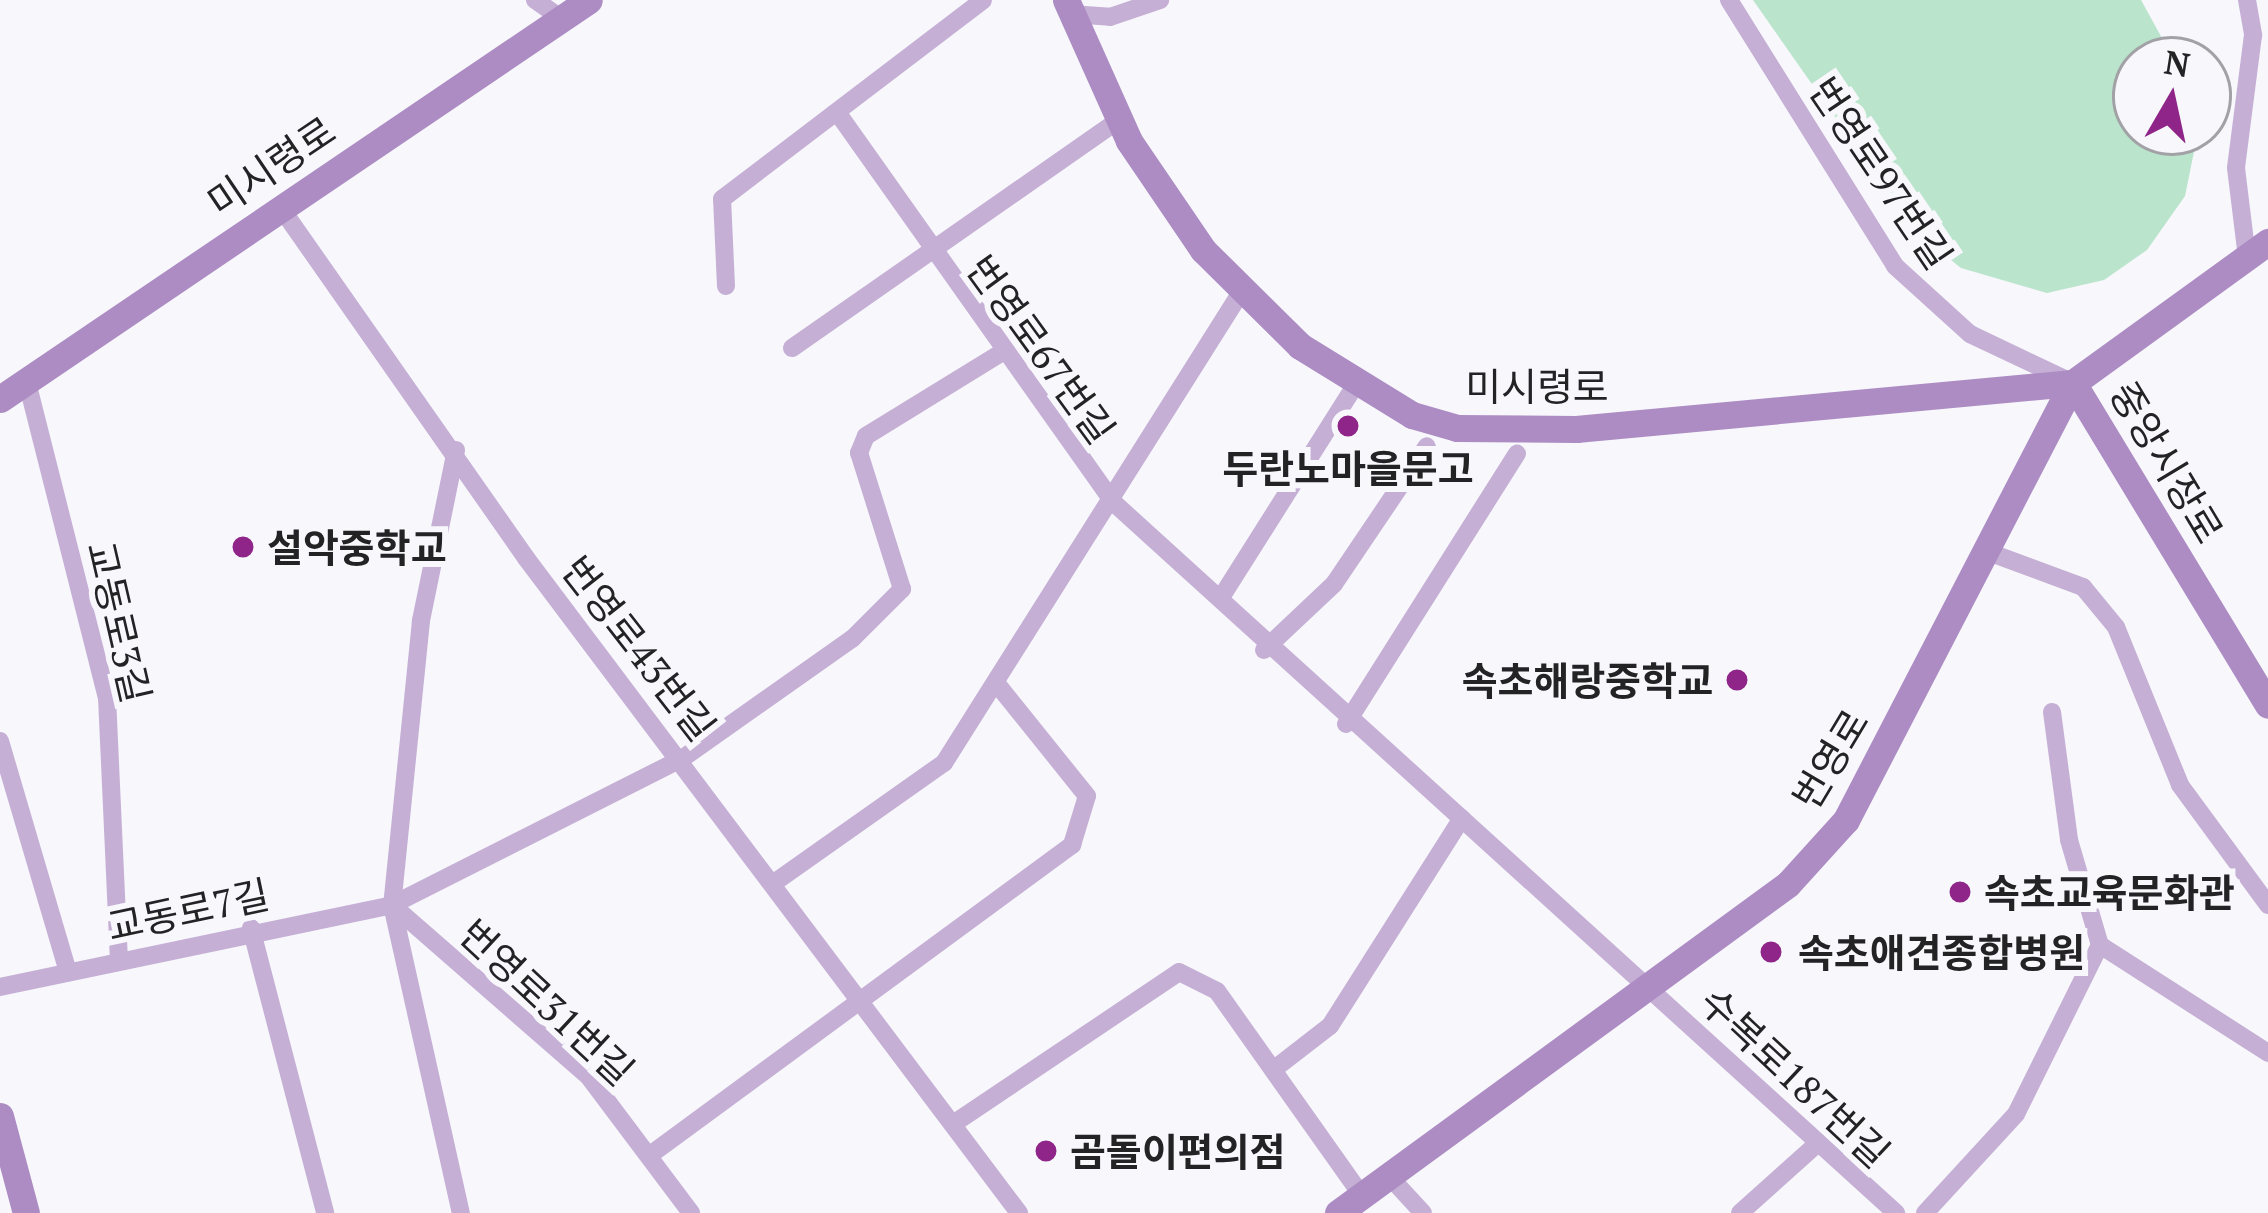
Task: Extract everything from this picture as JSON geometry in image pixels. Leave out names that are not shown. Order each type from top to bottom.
[{"type":"main road","name":"미시령로","points":[[0,399],[589,0]]},
{"type":"main road","name":"미시령로","points":[[1068,7],[1119,121],[1167,204],[1243,289],[1355,386],[1412,415],[1502,432],[2073,383]]},
{"type":"main road","name":"번영로","points":[[1338,1213],[1788,884],[1846,820],[1990,553],[2073,383],[2257,250]]},
{"type":"main road","name":"중앙시장로","points":[[2073,383],[2268,705]]},
{"type":"main road","points":[[1,1122],[16,1200]]},
{"type":"street","points":[[536,0],[561,18]]},
{"type":"street","points":[[726,286],[722,199],[983,0]]},
{"type":"street","points":[[1068,7],[1111,17],[1160,0]]},
{"type":"street","name":"번영로97번길","points":[[1729,0],[1895,266],[1970,334],[2073,383]]},
{"type":"street","points":[[2247,0],[2253,35],[2236,167],[2257,250]]},
{"type":"street","points":[[2253,35],[2268,20]]},
{"type":"street","name":"번영로67번길","points":[[837,112],[927,250],[1113,502],[1222,596],[1264,650],[1462,818],[1649,987]]},
{"type":"street","points":[[792,347],[1119,121]]},
{"type":"street","name":"번영로43번길","points":[[281,208],[1019,1213]]},
{"type":"street","points":[[778,880],[944,763],[1113,502],[1243,289]]},
{"type":"street","name":"교동로7길","points":[[0,987],[251,928],[392,905],[683,758],[852,639],[902,589],[860,453],[866,436],[1004,352]]},
{"type":"street","name":"교동로3길","points":[[26,378],[107,697],[119,957]]},
{"type":"street","points":[[1222,596],[1355,386]]},
{"type":"street","points":[[1264,650],[1334,584],[1427,446]]},
{"type":"street","points":[[456,451],[421,621],[392,905],[461,1213]]},
{"type":"street","points":[[1346,724],[1516,453]]},
{"type":"street","points":[[1990,553],[2083,586],[2116,627],[2180,785],[2268,905]]},
{"type":"street","points":[[650,1155],[1072,845],[1087,796],[996,683]]},
{"type":"street","points":[[2053,712],[2069,840],[2100,945],[2268,1053]]},
{"type":"street","points":[[0,741],[67,969]]},
{"type":"street","points":[[1273,1070],[1330,1026],[1462,818]]},
{"type":"street","name":"번영로31번길","points":[[392,905],[589,1077],[691,1213]]},
{"type":"street","points":[[251,928],[325,1213]]},
{"type":"street","points":[[1925,1213],[2016,1114],[2100,945]]},
{"type":"street","points":[[952,1124],[1179,972],[1217,991],[1362,1196]]},
{"type":"street","name":"수복로187번길","points":[[1649,987],[1896,1213]]},
{"type":"street","points":[[1740,1213],[1818,1143]]},
{"type":"street","points":[[1389,1176],[1423,1213]]},
{"type":"street","points":[[1863,1187],[1868,1213]]},
{"type":"green space","points":[[1753,0],[2141,0],[2161,36],[2112,36],[2112,156],[2193,156],[2185,196],[2147,250],[2104,280],[2047,293],[1961,268],[1915,231]]},
{"type":"place","name":"두란노마을문고","points":[[1348,426]]},
{"type":"place","name":"설악중학교","points":[[243,547]]},
{"type":"place","name":"속초해랑중학교","points":[[1737,680]]},
{"type":"place","name":"속초교육문화관","points":[[1960,892]]},
{"type":"place","name":"속초애견종합병원","points":[[1771,952]]},
{"type":"place","name":"곰돌이편의점","points":[[1046,1151]]}]
